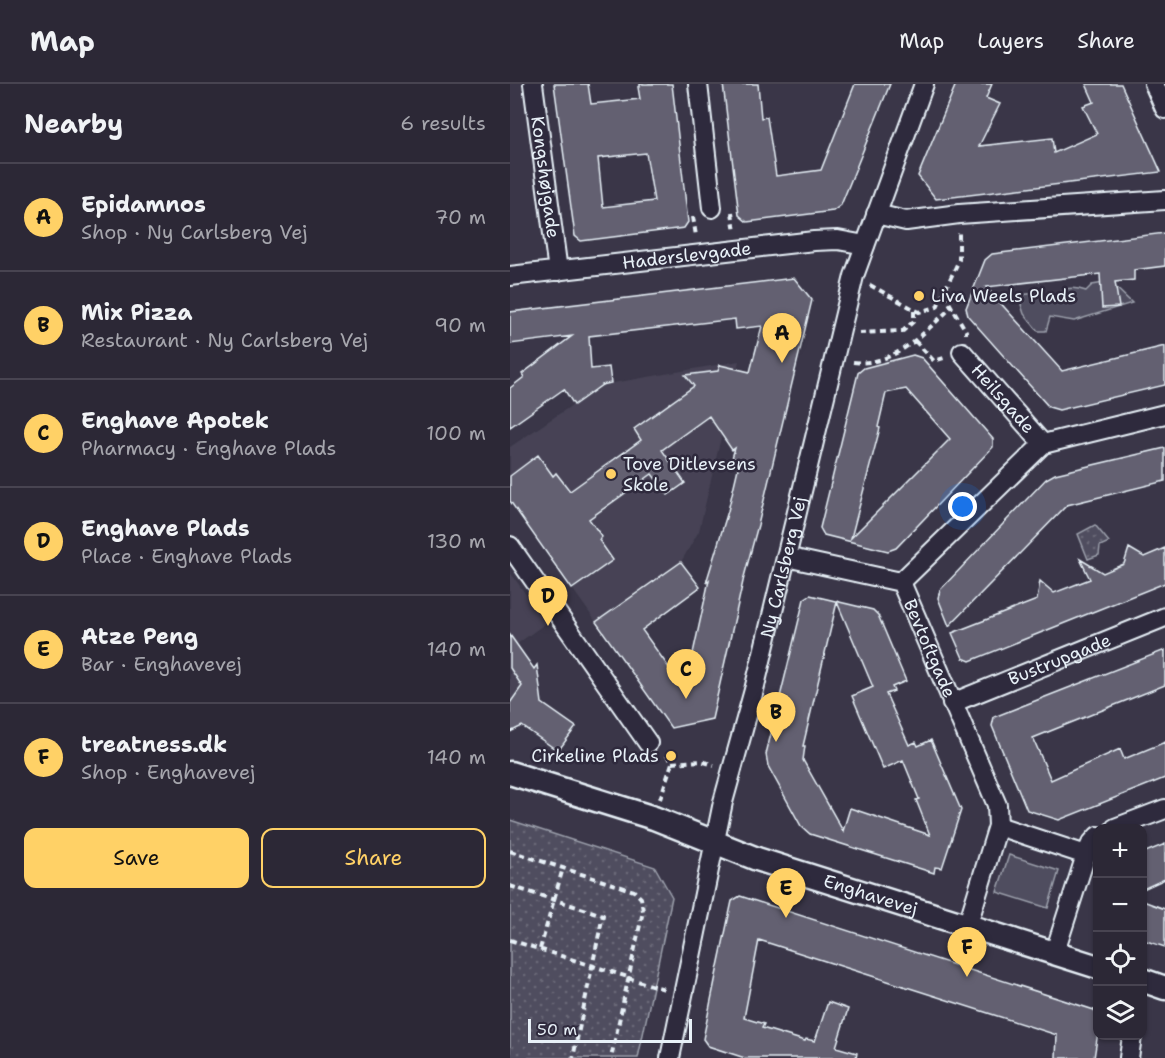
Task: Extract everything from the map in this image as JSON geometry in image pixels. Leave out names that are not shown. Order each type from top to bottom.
[{"type":"street","name":"Kongshøjgade","points":[[533,84],[558,271]]},
{"type":"street","points":[[698,84],[712,208]]},
{"type":"street","name":"Ny Carlsberg Vej","points":[[670,1058],[723,802],[754,690],[854,276],[924,84]]},
{"type":"street","points":[[1154,84],[1165,109]]},
{"type":"street","points":[[876,214],[906,221],[960,214],[1165,200]]},
{"type":"street","name":"Haderslevgade","points":[[510,276],[814,241],[838,240],[865,245]]},
{"type":"street","name":"Heilsgade","points":[[962,352],[1043,444]]},
{"type":"street","points":[[901,582],[1043,444],[1165,414]]},
{"type":"street","points":[[510,546],[648,743]]},
{"type":"street","name":"Bevtoftgade","points":[[786,557],[901,582],[997,805],[998,826],[967,927]]},
{"type":"street","name":"Bustrupgade","points":[[952,703],[1165,617]]},
{"type":"street","name":"Enghavevej","points":[[510,773],[654,818],[757,859],[1093,966]]},
{"type":"street","points":[[1126,824],[1165,809]]},
{"type":"street","points":[[998,826],[1086,855]]},
{"type":"street","points":[[1054,955],[1086,855],[1093,842]]},
{"type":"street","points":[[1147,981],[1165,988]]},
{"type":"street","points":[[1129,1058],[1131,1040]]},
{"type":"path","points":[[699,255],[692,211],[712,208],[732,206],[737,250]]},
{"type":"path","points":[[869,284],[919,312],[937,306],[959,260],[960,214]]},
{"type":"path","points":[[944,293],[966,331],[962,352]]},
{"type":"path","points":[[851,362],[864,363],[896,355],[952,307]]},
{"type":"path","points":[[858,333],[903,331],[914,321],[914,309]]},
{"type":"path","points":[[915,341],[934,361]]},
{"type":"path","points":[[648,743],[656,738],[672,763]]},
{"type":"path","points":[[672,763],[701,761],[732,770]]},
{"type":"path","points":[[654,818],[672,763]]},
{"type":"path","points":[[510,851],[634,891],[642,898],[643,911],[611,1058]]},
{"type":"path","points":[[540,950],[563,868]]},
{"type":"path","points":[[510,886],[603,915],[573,1058]]},
{"type":"path","points":[[510,940],[683,995]]},
{"type":"shaded area","points":[[1110,282],[1132,303],[1074,321],[1050,317],[1046,331],[1038,331],[1024,314],[1018,295],[1039,293],[1046,302],[1049,302],[1066,289],[1075,288],[1086,291],[1092,285]]},
{"type":"shaded area","name":"Tove Ditlevsens Skole","points":[[739,361],[699,531],[681,562],[596,622],[510,501],[510,447],[602,385]]},
{"type":"shaded area","points":[[1095,525],[1109,542],[1100,546],[1099,555],[1088,559],[1078,534]]},
{"type":"shaded area","points":[[510,572],[546,623],[517,644],[539,677],[538,700],[576,727],[558,752],[521,725],[510,731]]},
{"type":"shaded area","points":[[510,820],[655,867],[672,897],[638,1058],[510,1058]]},
{"type":"shaded area","points":[[1009,855],[1059,871],[1048,908],[997,892]]},
{"type":"building","points":[[554,84],[588,84],[591,104],[640,99],[638,87],[640,84],[672,84],[688,222],[684,228],[581,241],[575,236]],"holes":[[[646,153],[654,201],[603,207],[598,158]]]},
{"type":"building","points":[[723,84],[758,84],[761,118],[767,117],[776,176],[821,170],[855,84],[890,84],[841,205],[833,211],[747,222],[739,215]]},
{"type":"building","points":[[956,84],[992,84],[986,98],[1000,104],[979,146],[1052,138],[1054,153],[1097,134],[1083,106],[1094,102],[1086,84],[1121,84],[1161,172],[936,199],[918,176]]},
{"type":"building","points":[[1165,233],[1165,266],[1134,270],[1134,280],[1115,282],[1119,307],[1102,308],[1100,274],[986,287],[1062,371],[1165,346],[1165,385],[1059,410],[1049,407],[968,316],[966,308],[985,260],[992,254]]},
{"type":"building","points":[[794,278],[812,300],[744,577],[712,719],[671,728],[596,622],[681,562],[700,587],[642,630],[685,690],[709,580],[706,583],[728,511],[740,460],[732,458],[735,448],[732,450],[709,416],[662,450],[685,483],[668,495],[652,474],[589,519],[602,537],[599,540],[613,560],[572,589],[510,501],[510,476],[538,455],[553,476],[556,473],[570,491],[641,440],[634,429],[694,386],[685,375],[718,371],[720,365],[750,372],[762,326],[736,329],[735,319],[589,336],[591,369],[609,367],[611,383],[602,385],[574,405],[564,389],[510,427],[510,388],[524,377],[522,374],[572,336],[510,344],[510,312]]},
{"type":"building","points":[[913,355],[922,358],[993,439],[993,447],[896,548],[888,551],[824,535],[820,528],[858,373],[864,368]],"holes":[[[906,389],[950,439],[851,538],[880,428],[878,427],[886,393]]]},
{"type":"building","points":[[1165,448],[1165,481],[1067,505],[949,626],[938,598],[940,590],[1046,479],[1055,474]]},
{"type":"building","points":[[1129,548],[1144,557],[1165,548],[1165,583],[970,661],[963,658],[952,633],[1037,600],[1040,581],[1054,593],[1090,579],[1080,559],[1103,573],[1124,564]]},
{"type":"building","points":[[810,595],[873,610],[878,615],[906,681],[892,687],[894,691],[886,694],[909,745],[916,742],[918,746],[931,740],[961,810],[942,868],[935,867],[934,873],[810,834],[801,826],[768,766],[766,754],[804,599]],"holes":[[[837,602],[873,687],[852,696],[883,769],[903,760],[919,799],[916,800],[930,835],[850,808],[843,831],[803,760],[805,746],[803,746]]]},
{"type":"building","points":[[510,635],[534,669],[537,665],[542,703],[576,727],[558,751],[522,726],[510,732],[510,703],[522,686],[510,668]]},
{"type":"building","points":[[1165,650],[1165,685],[1033,738],[1051,780],[1120,749],[1124,759],[1165,742],[1165,778],[1059,820],[1027,810],[992,726],[994,717]]},
{"type":"building","points":[[1165,844],[1165,879],[1147,887],[1147,878],[1147,851]]},
{"type":"building","points":[[740,896],[1093,1010],[1093,1040],[1097,1040],[1094,1058],[1056,1058],[1057,1035],[759,940],[744,1018],[764,1024],[762,1028],[805,1041],[806,1039],[815,1041],[828,1002],[848,1009],[836,1047],[857,1053],[856,1058],[745,1058],[708,1046],[703,1039],[732,901]]},
{"type":"building","points":[[1147,902],[1165,909],[1165,947],[1147,941]]},
{"type":"place","name":"Liva Weels Plads","points":[[919,296]]},
{"type":"place","name":"Epidamnos","points":[[782,363]]},
{"type":"place","name":"Tove Ditlevsens Skole","points":[[611,474]]},
{"type":"place","name":"Enghave Plads","points":[[548,626]]},
{"type":"place","name":"Enghave Apotek","points":[[686,699]]},
{"type":"place","name":"Mix Pizza","points":[[776,742]]},
{"type":"place","name":"Cirkeline Plads","points":[[671,756]]},
{"type":"place","name":"Atze Peng","points":[[786,918]]},
{"type":"place","name":"treatness.dk","points":[[967,977]]}]
